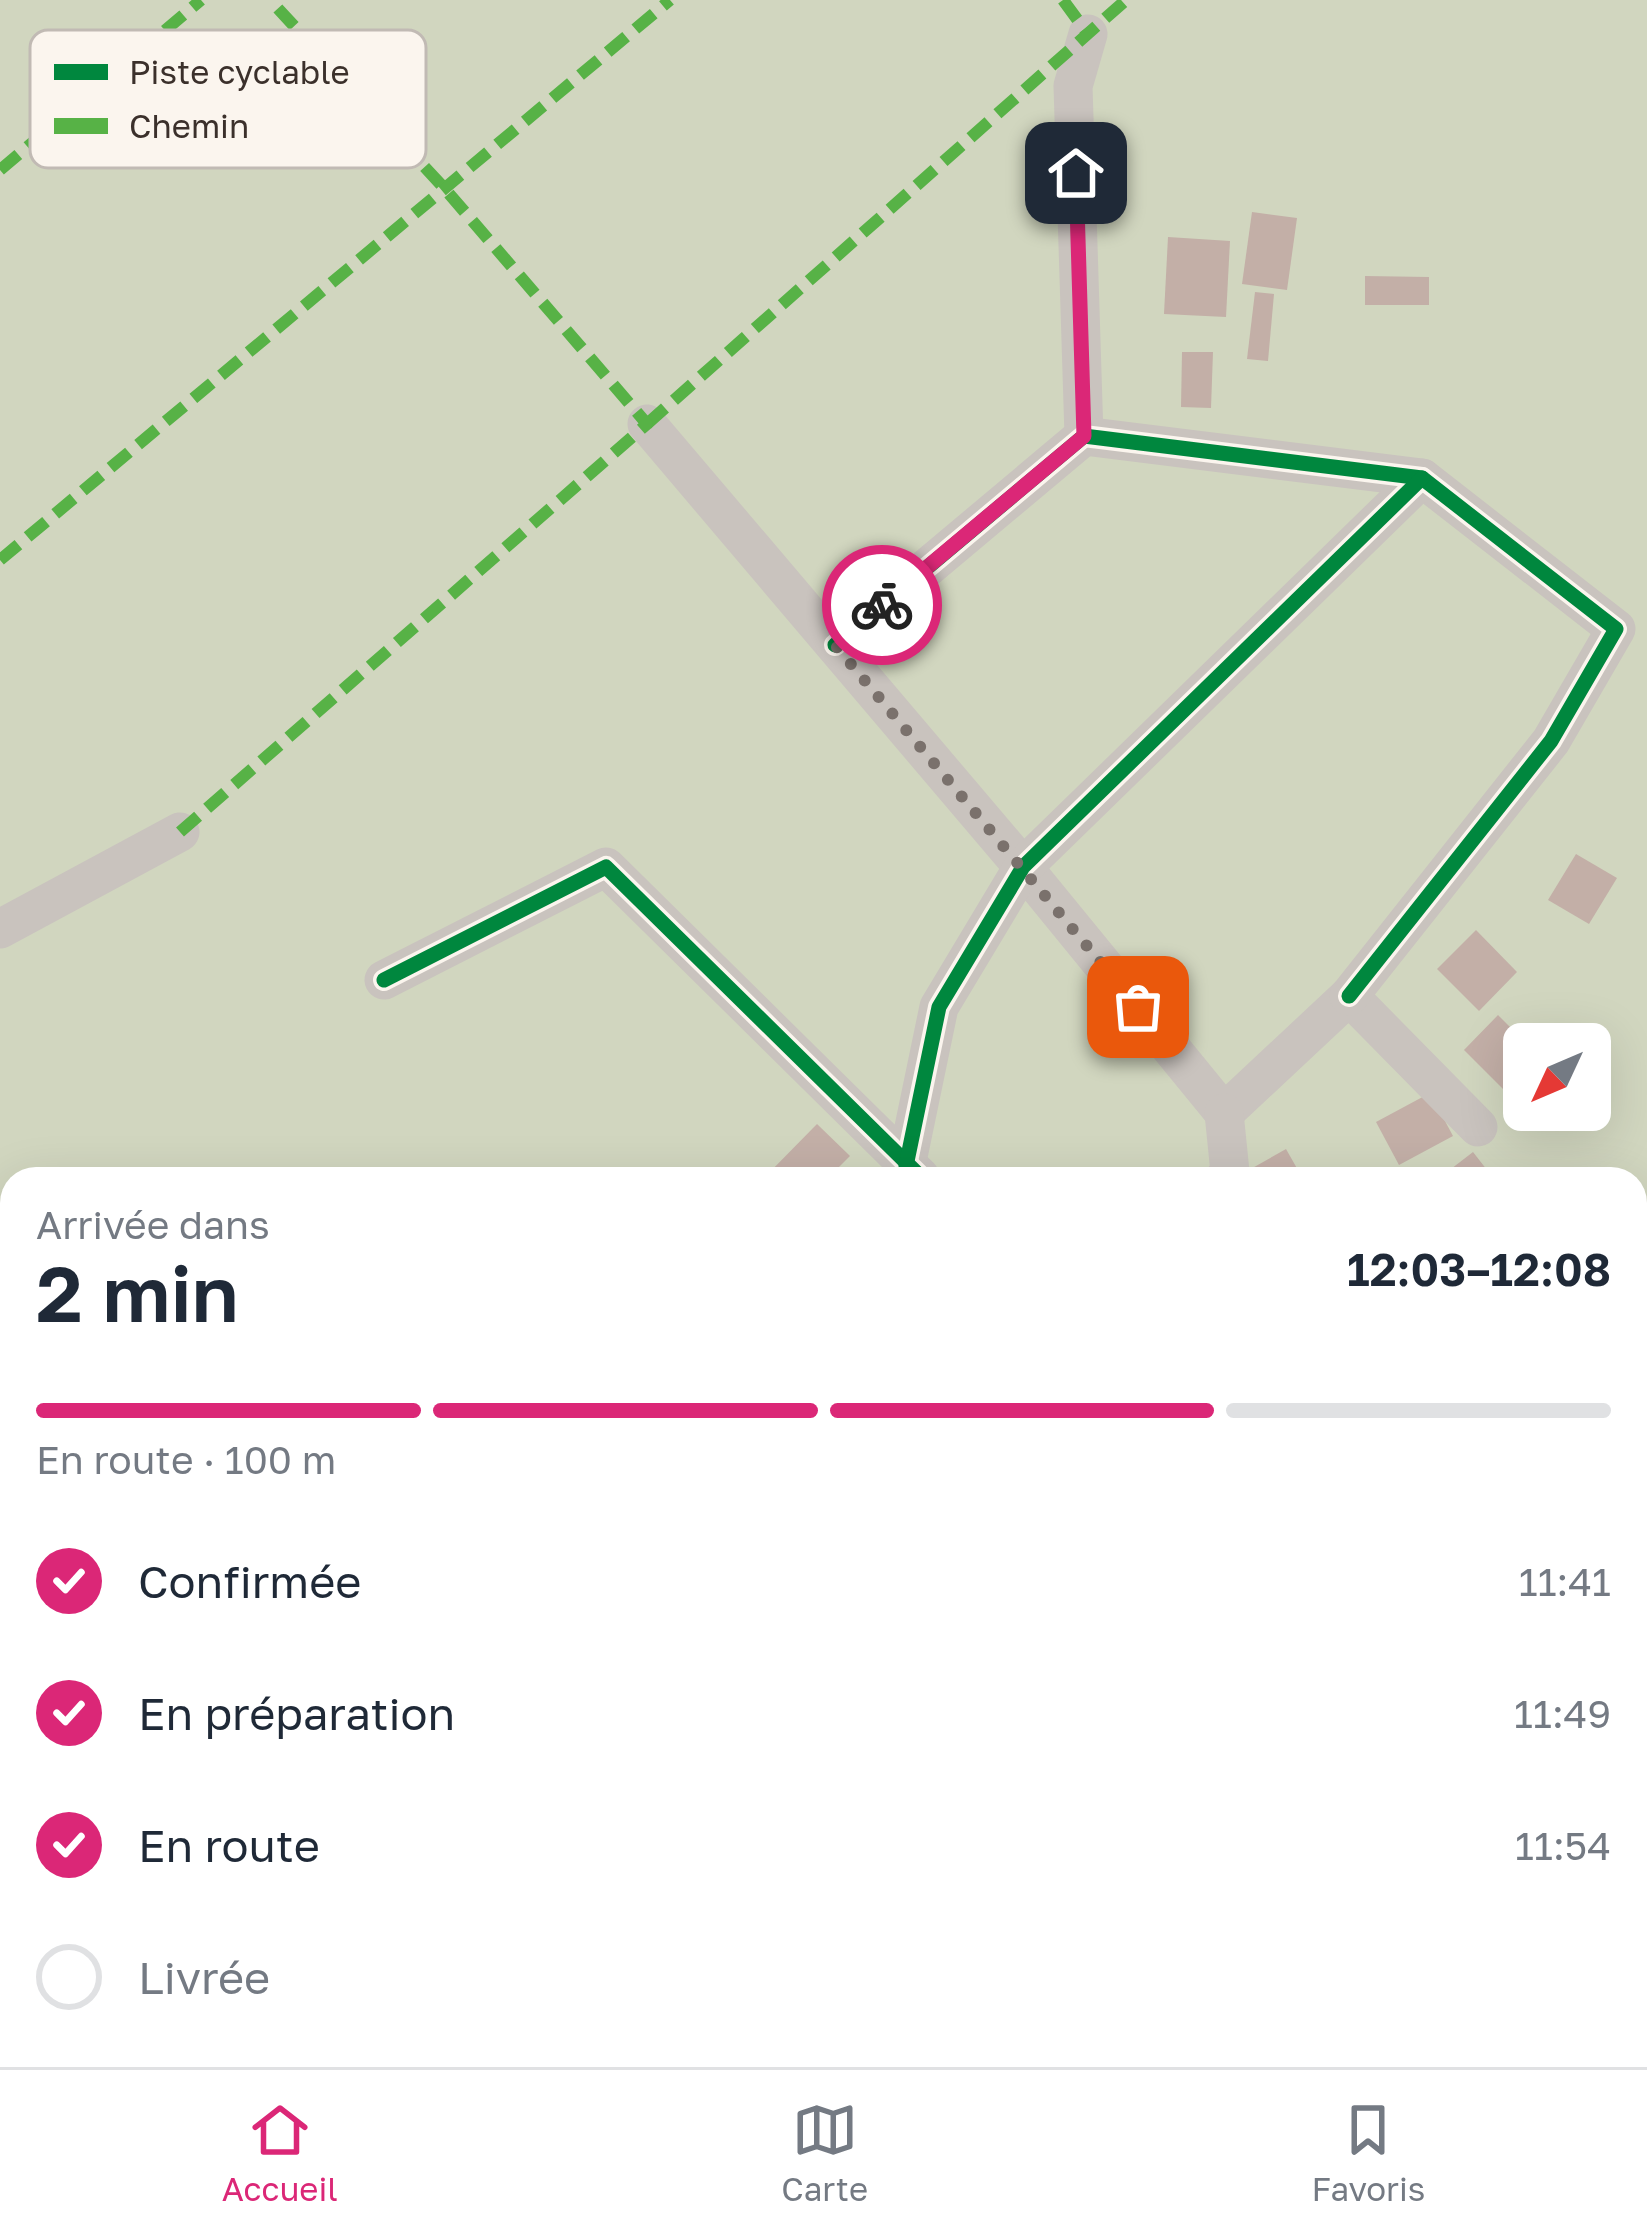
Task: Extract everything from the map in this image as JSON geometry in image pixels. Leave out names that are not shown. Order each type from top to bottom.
[{"type":"street","points":[[1084,436],[1073,86],[1088,34]]},
{"type":"street","points":[[647,424],[1023,867],[1224,1113],[1229,1167]]},
{"type":"street","points":[[835,645],[1084,436],[1422,478],[1616,629],[1551,741],[1349,996],[1224,1113]]},
{"type":"street","points":[[916,1167],[939,1007],[1023,867],[1422,478]]},
{"type":"street","points":[[0,929],[180,832]]},
{"type":"street","points":[[384,980],[606,867],[909,1167]]},
{"type":"street","points":[[1349,996],[1478,1127]]},
{"type":"green space","points":[[0,0],[1647,0],[1647,1167],[0,1167]]},
{"type":"building","points":[[1252,212],[1297,218],[1287,290],[1242,284]]},
{"type":"building","points":[[1168,237],[1230,241],[1226,317],[1164,314]]},
{"type":"building","points":[[1365,276],[1429,277],[1429,305],[1365,305]]},
{"type":"building","points":[[1255,292],[1274,294],[1268,361],[1247,359]]},
{"type":"building","points":[[1182,352],[1213,352],[1211,408],[1181,407]]},
{"type":"building","points":[[1576,854],[1617,878],[1589,924],[1548,900]]},
{"type":"building","points":[[1476,930],[1517,972],[1479,1011],[1437,969]]},
{"type":"building","points":[[1498,1015],[1506,1023],[1503,1089],[1464,1050]]},
{"type":"building","points":[[1430,1093],[1453,1136],[1399,1165],[1376,1122]]},
{"type":"building","points":[[817,1124],[850,1156],[839,1167],[775,1167]]},
{"type":"building","points":[[1286,1149],[1296,1167],[1254,1167]]},
{"type":"building","points":[[1473,1152],[1485,1167],[1454,1167]]},
{"type":"marked path","points":[[166,30],[201,0]]},
{"type":"marked path","points":[[270,0],[298,30]]},
{"type":"marked path","points":[[0,560],[670,0]]},
{"type":"marked path","points":[[1063,0],[1088,34]]},
{"type":"marked path","points":[[647,424],[1126,0]]},
{"type":"marked path","points":[[0,170],[30,145]]},
{"type":"marked path","points":[[180,832],[647,424],[426,168]]},
{"type":"cycle path","points":[[835,645],[1084,436],[1422,478],[1616,629],[1551,741],[1349,996]]},
{"type":"cycle path","points":[[906,1166],[939,1007],[1023,867],[1422,478]]},
{"type":"cycle path","points":[[384,980],[606,867],[911,1167]]},
{"type":"way so far","points":[[882,605],[835,645],[1138,1007]]},
{"type":"route","points":[[882,605],[1084,436],[1076,173]]}]
